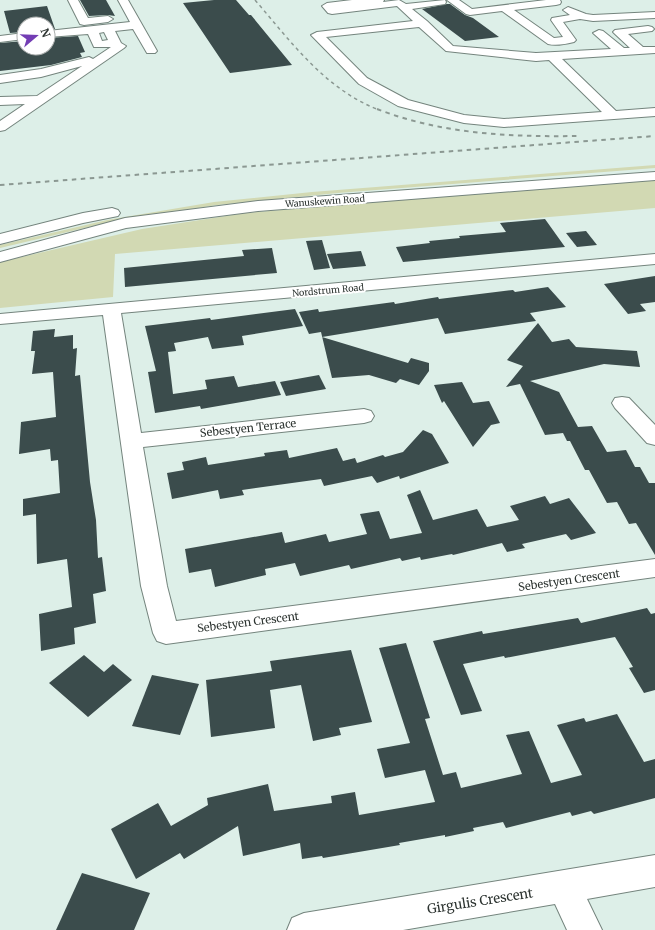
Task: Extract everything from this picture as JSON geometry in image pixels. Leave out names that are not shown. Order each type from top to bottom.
[{"type":"street","points":[[73,0],[84,22],[120,18]]},
{"type":"street","points":[[92,30],[98,45],[116,47],[149,47],[124,0]]},
{"type":"street","points":[[379,0],[327,6],[332,11],[405,8],[423,0]]},
{"type":"street","points":[[314,25],[441,2],[438,0]]},
{"type":"street","points":[[454,2],[472,1],[474,5],[515,0]]},
{"type":"street","points":[[454,2],[470,12],[554,1],[581,16]]},
{"type":"street","points":[[532,5],[556,20],[570,40],[552,42]]},
{"type":"street","points":[[405,8],[450,49],[536,57],[655,50]]},
{"type":"street","points":[[504,8],[552,42],[557,56],[613,115]]},
{"type":"street","points":[[556,20],[581,16],[602,18],[655,15]]},
{"type":"street","points":[[423,23],[317,35],[363,81],[403,103],[464,119],[504,123],[655,112]]},
{"type":"street","points":[[56,33],[137,25]]},
{"type":"street","points":[[108,28],[116,47]]},
{"type":"street","points":[[640,51],[619,32],[655,28]]},
{"type":"street","points":[[599,33],[621,52]]},
{"type":"street","points":[[0,39],[16,37]]},
{"type":"street","points":[[0,79],[41,73],[83,63],[116,47]]},
{"type":"street","points":[[0,127],[116,47]]},
{"type":"street","points":[[0,101],[40,100]]},
{"type":"street","name":"Wanuskewin Road","points":[[0,239],[83,218],[196,200],[264,192],[600,166]]},
{"type":"street","name":"Wanuskewin Road","points":[[0,257],[125,223],[215,210],[655,176]]},
{"type":"street","name":"Nordstrum Road","points":[[0,319],[655,259]]},
{"type":"street","name":"Sebestyen Crescent","points":[[112,309],[154,586],[166,633],[655,568]]},
{"type":"street","points":[[622,403],[655,438]]},
{"type":"street","name":"Sebestyen Terrace","points":[[132,441],[364,416]]},
{"type":"street","name":"Girgulis Crescent","points":[[304,930],[655,871]]},
{"type":"street","points":[[564,887],[585,930]]},
{"type":"green space","points":[[655,165],[655,168],[338,193],[217,205],[110,222],[0,248],[0,245],[107,220],[214,202],[312,192]]},
{"type":"green space","points":[[655,179],[655,208],[115,254],[113,297],[0,308],[0,262],[142,229],[245,213]]},
{"type":"building","points":[[80,0],[106,0],[115,16],[89,16]]},
{"type":"building","points":[[214,0],[236,0],[249,15],[251,15],[292,65],[230,73],[183,3]]},
{"type":"building","points":[[450,4],[465,15],[473,18],[499,37],[465,41],[422,9]]},
{"type":"building","points":[[47,6],[50,16],[16,16],[16,33],[10,33],[4,11]]},
{"type":"building","points":[[78,36],[85,52],[80,53],[82,57],[51,65],[0,71],[0,43],[16,42],[16,56],[56,56],[56,37]]},
{"type":"building","points":[[545,219],[565,247],[403,262],[396,247],[430,243],[429,241],[460,238],[459,236],[506,232],[500,223]]},
{"type":"building","points":[[586,231],[597,245],[577,247],[566,233]]},
{"type":"building","points":[[322,240],[330,268],[314,270],[306,241]]},
{"type":"building","points":[[272,248],[277,273],[125,287],[124,268],[244,256],[242,250]]},
{"type":"building","points":[[361,251],[366,266],[333,269],[327,254]]},
{"type":"building","points":[[655,276],[655,302],[640,304],[646,311],[628,314],[604,284]]},
{"type":"building","points":[[548,287],[566,307],[530,313],[536,321],[445,334],[438,318],[322,337],[321,332],[309,334],[299,312],[318,309],[319,312],[394,302],[395,304],[438,297],[439,299],[513,290],[515,292]]},
{"type":"building","points":[[295,309],[303,326],[242,336],[244,345],[212,349],[208,337],[174,343],[176,351],[168,352],[173,394],[207,389],[205,380],[234,376],[238,387],[275,381],[281,395],[201,409],[200,406],[155,413],[148,372],[156,371],[145,326],[210,318],[211,320]]},
{"type":"building","points":[[538,323],[552,342],[569,339],[576,347],[637,351],[640,367],[604,364],[530,381],[559,392],[578,427],[592,426],[607,452],[626,450],[635,467],[640,467],[649,483],[655,483],[655,555],[636,523],[629,524],[617,502],[607,503],[589,470],[585,470],[570,441],[567,441],[563,433],[545,435],[520,384],[506,387],[523,366],[507,360]]},
{"type":"building","points":[[55,329],[54,337],[73,335],[73,349],[77,348],[75,376],[80,375],[90,482],[96,520],[98,558],[102,557],[106,591],[93,594],[96,623],[74,628],[75,644],[41,651],[39,614],[72,607],[67,559],[37,564],[36,514],[23,516],[23,499],[60,493],[58,460],[51,461],[50,449],[19,454],[21,422],[56,417],[53,372],[32,374],[35,351],[31,351],[33,331]]},
{"type":"building","points":[[322,337],[408,363],[411,358],[429,363],[429,371],[419,385],[400,379],[396,383],[369,375],[332,378]]},
{"type":"building","points":[[319,375],[326,389],[286,396],[280,382]]},
{"type":"building","points":[[462,382],[473,403],[489,401],[500,423],[491,425],[473,447],[444,401],[442,403],[434,385]]},
{"type":"building","points":[[423,430],[432,434],[449,463],[400,479],[399,476],[377,483],[372,476],[324,486],[321,479],[242,490],[244,495],[220,499],[218,490],[172,499],[167,473],[184,470],[182,462],[206,457],[208,465],[265,456],[264,453],[287,450],[289,458],[337,448],[343,461],[355,458],[357,463],[383,455],[385,457],[403,452]]},
{"type":"building","points":[[420,490],[433,520],[477,509],[487,527],[519,520],[510,506],[545,496],[550,504],[569,498],[596,533],[571,540],[566,534],[522,544],[525,548],[507,552],[502,543],[453,555],[421,560],[420,557],[402,561],[400,558],[351,569],[349,565],[300,576],[295,563],[265,569],[266,575],[215,587],[211,569],[189,573],[185,549],[282,532],[285,543],[326,534],[329,542],[367,534],[360,514],[379,511],[390,539],[422,533],[407,495]]},
{"type":"building","points":[[647,608],[651,614],[655,613],[655,690],[644,693],[629,668],[633,667],[615,637],[505,658],[504,656],[463,664],[482,711],[461,715],[433,641],[482,631],[483,634],[578,618],[581,623]]},
{"type":"building","points":[[406,643],[430,718],[425,719],[443,775],[456,772],[461,788],[522,774],[506,735],[529,731],[551,783],[582,775],[557,725],[584,718],[586,722],[617,714],[644,762],[655,759],[655,798],[594,814],[591,811],[572,816],[570,812],[506,828],[503,822],[473,828],[474,831],[445,837],[445,835],[399,843],[400,845],[323,858],[322,856],[302,859],[300,843],[243,856],[238,826],[184,859],[180,853],[136,879],[111,829],[158,803],[171,826],[208,805],[207,798],[268,784],[274,811],[332,803],[331,796],[355,792],[359,815],[435,802],[425,770],[385,778],[377,749],[410,743],[379,648]]},
{"type":"building","points":[[351,650],[372,722],[339,728],[341,735],[313,741],[301,685],[270,690],[275,728],[211,737],[206,680],[272,671],[270,661]]},
{"type":"building","points":[[84,655],[104,672],[113,664],[132,680],[88,717],[49,683]]},
{"type":"building","points":[[152,675],[199,684],[180,735],[132,726]]},
{"type":"building","points":[[82,873],[150,893],[134,930],[56,930]]},
{"type":"railway","points":[[255,0],[296,48],[326,77],[342,90],[379,110]]},
{"type":"railway","points":[[377,109],[426,124],[451,129],[527,136],[578,136]]},
{"type":"railway","points":[[0,185],[655,136]]}]
